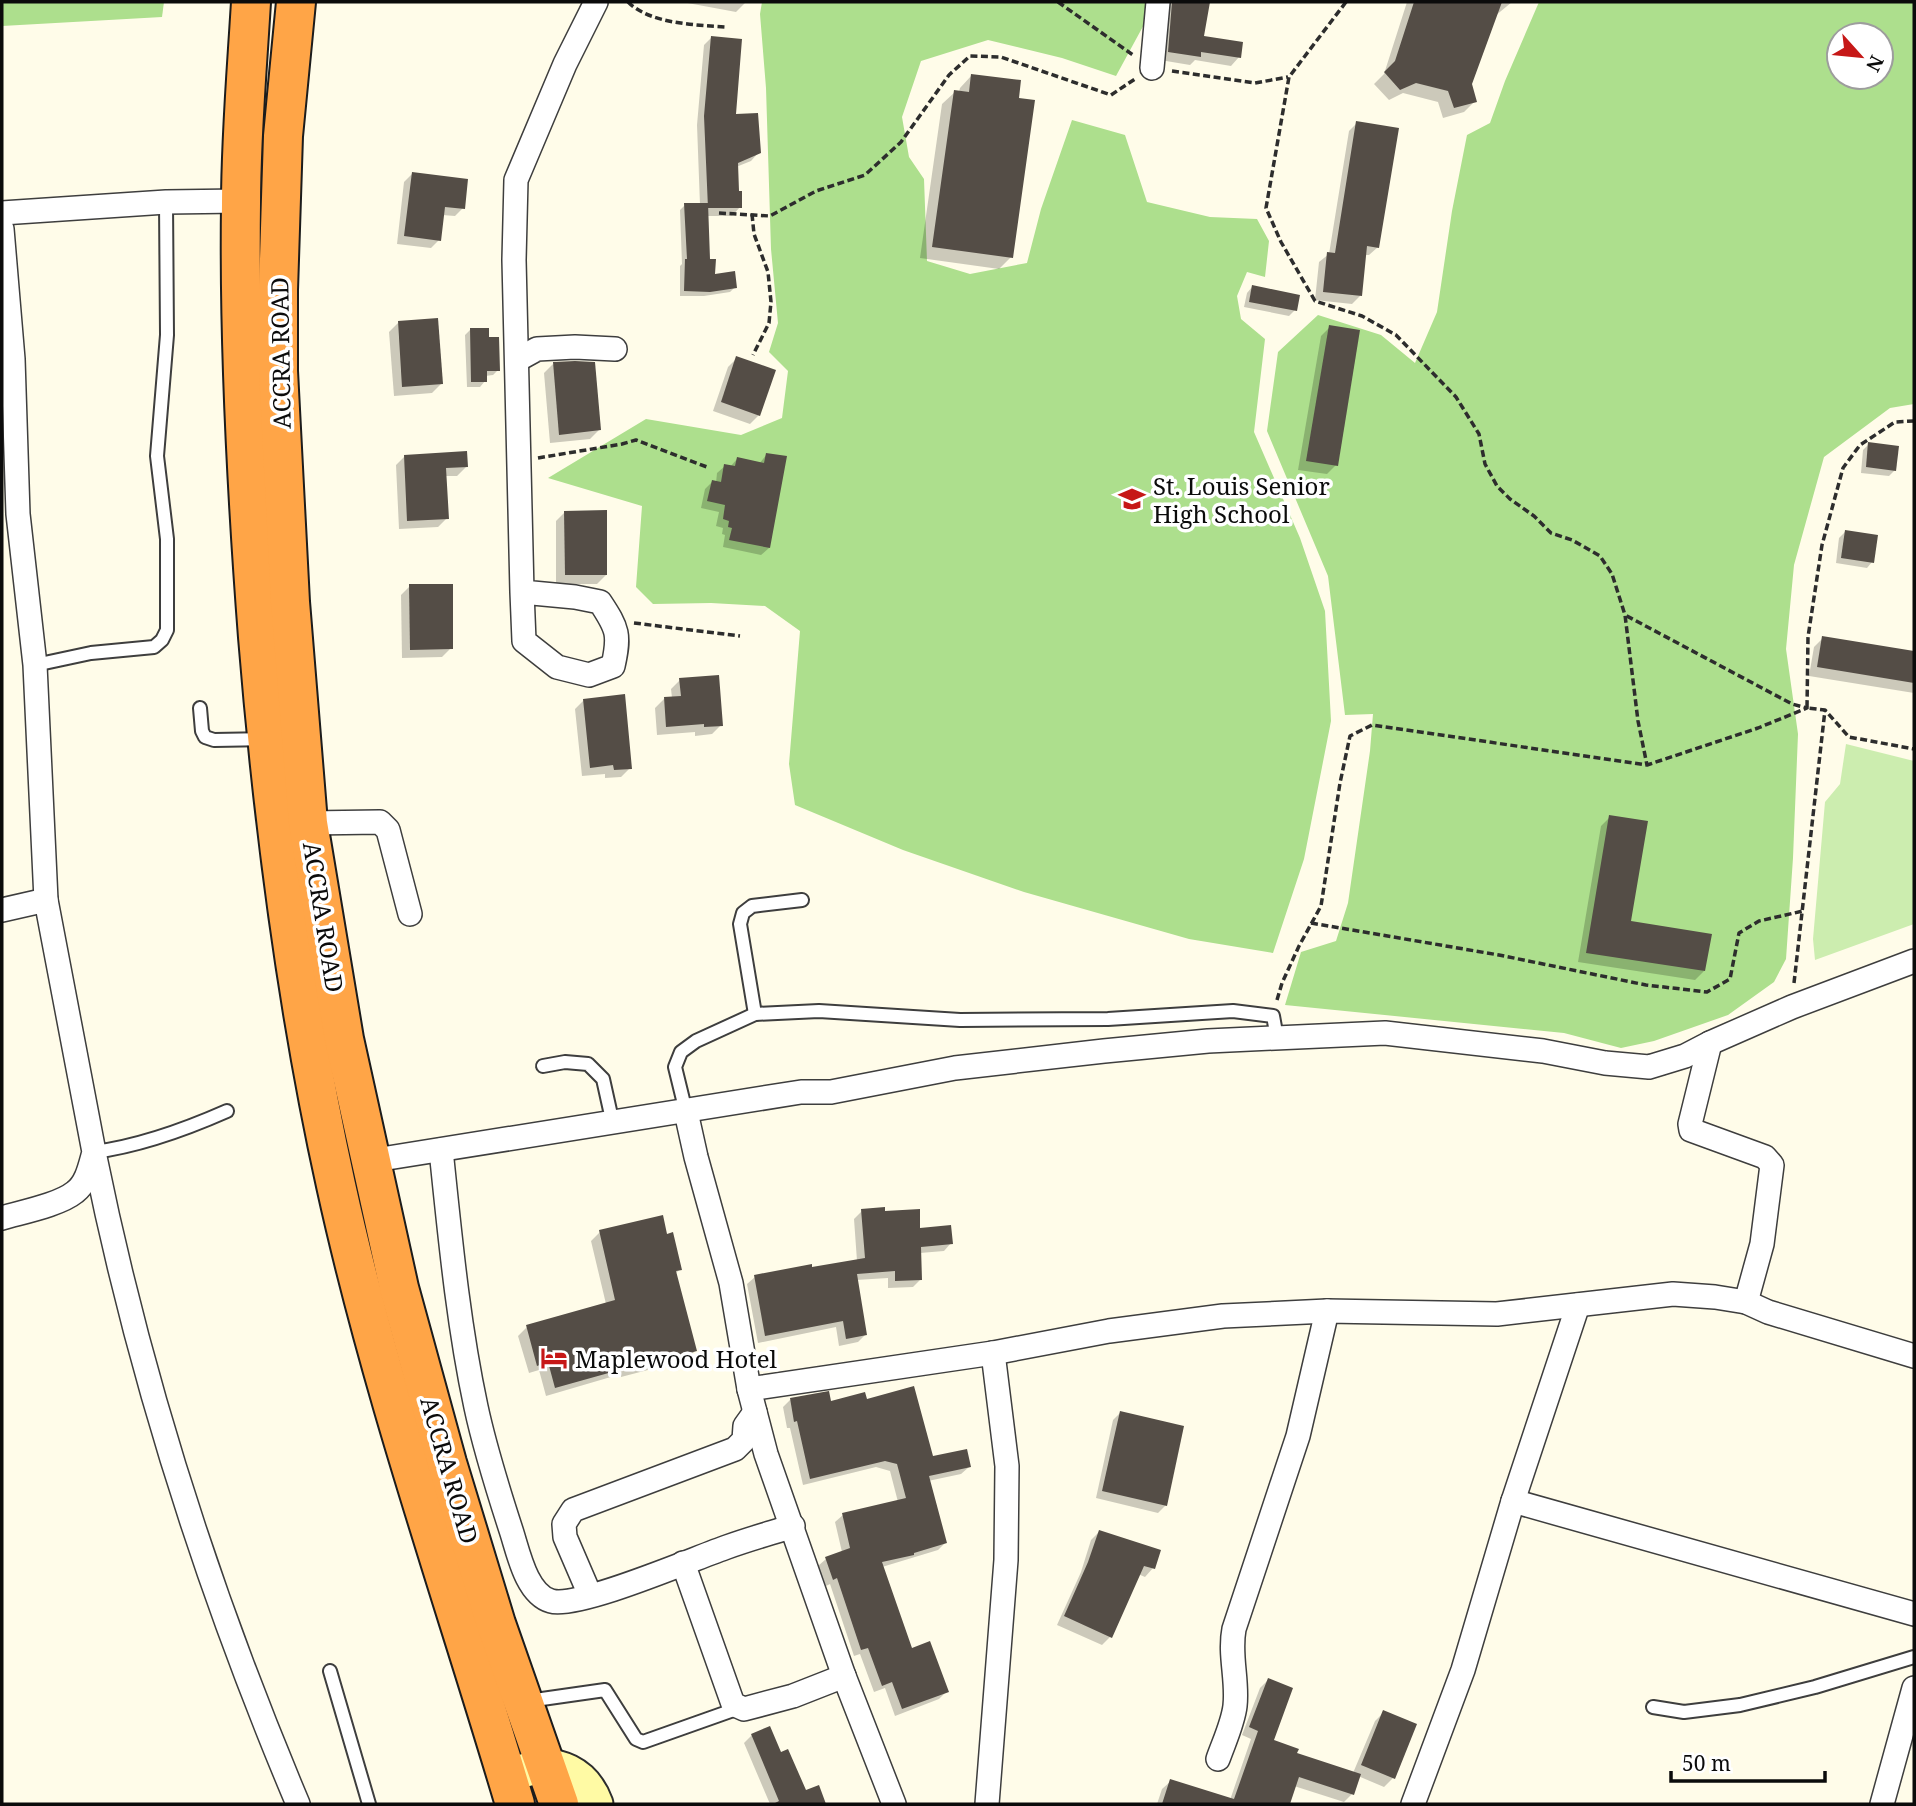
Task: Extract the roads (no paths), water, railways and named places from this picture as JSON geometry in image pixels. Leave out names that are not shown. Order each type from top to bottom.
[{"type":"highway","name":"ACCRA ROAD","points":[[251,2],[240,201],[248,504],[267,738],[285,897],[310,1051],[336,1186],[388,1395],[506,1797]]},
{"type":"highway","name":"ACCRA ROAD","points":[[296,2],[283,136],[278,371],[290,602],[308,823],[344,1039],[399,1288],[447,1463],[496,1624],[559,1804]]},
{"type":"street","points":[[522,592],[600,602],[614,623],[618,643],[613,666],[589,675],[557,667],[524,640],[522,592],[514,260],[516,180],[565,64],[596,2]]},
{"type":"street","points":[[1152,68],[1158,2]]},
{"type":"street","points":[[2,213],[166,202],[240,201]]},
{"type":"street","points":[[2,229],[13,359],[10,515],[35,665],[46,900],[94,1152],[128,1304],[185,1504],[259,1709],[298,1804]]},
{"type":"street","points":[[517,360],[537,349],[615,349]]},
{"type":"street","points":[[308,823],[380,822],[388,830],[410,914]]},
{"type":"street","points":[[2,910],[46,900]]},
{"type":"street","points":[[369,1161],[801,1092],[831,1092],[954,1068],[1208,1041],[1275,1027],[1385,1033],[1649,1067],[1685,1056],[1792,1007],[1914,961]]},
{"type":"street","points":[[1710,1043],[1690,1124],[1691,1130],[1765,1157],[1772,1165],[1762,1244],[1746,1302]]},
{"type":"street","points":[[686,1112],[731,1283],[748,1389],[766,1454],[844,1676],[894,1804]]},
{"type":"street","points":[[441,1150],[463,1332],[476,1406],[500,1497],[525,1574],[540,1595],[549,1601],[562,1602],[622,1587],[683,1563],[793,1527]]},
{"type":"street","points":[[2,1218],[58,1201],[76,1192],[88,1175],[94,1152]]},
{"type":"street","points":[[748,1389],[992,1353],[1109,1331],[1223,1316],[1327,1311],[1497,1314],[1673,1294],[1746,1302],[1768,1312],[1914,1356]]},
{"type":"street","points":[[1413,1804],[1463,1670],[1513,1501],[1578,1305]]},
{"type":"street","points":[[1218,1759],[1235,1708],[1231,1646],[1234,1629],[1298,1436],[1327,1311]]},
{"type":"street","points":[[987,1804],[999,1678],[1007,1466],[992,1353]]},
{"type":"street","points":[[590,1595],[565,1537],[564,1524],[573,1510],[735,1450],[744,1440],[745,1426],[755,1412]]},
{"type":"street","points":[[1513,1501],[1914,1614]]},
{"type":"street","points":[[683,1563],[733,1704],[744,1709],[793,1696],[844,1676]]},
{"type":"street","points":[[1882,1804],[1914,1688]]},
{"type":"street","points":[[506,1797],[521,1772],[546,1765],[567,1770],[581,1780],[592,1793],[596,1804]]},
{"type":"lane","points":[[35,665],[91,653],[153,647],[162,640],[167,630],[167,539],[157,456],[167,335],[166,202]]},
{"type":"lane","points":[[200,708],[205,737],[214,740],[267,738]]},
{"type":"lane","points":[[755,1014],[740,924],[743,913],[752,906],[802,900]]},
{"type":"lane","points":[[686,1112],[675,1067],[681,1052],[696,1041],[755,1014],[819,1011],[960,1020],[1108,1019],[1233,1011],[1275,1027]]},
{"type":"lane","points":[[543,1066],[565,1062],[588,1064],[603,1080],[612,1124]]},
{"type":"lane","points":[[94,1152],[139,1144],[227,1111]]},
{"type":"lane","points":[[1653,1707],[1684,1712],[1740,1705],[1815,1687],[1914,1657]]},
{"type":"lane","points":[[330,1671],[369,1804]]},
{"type":"lane","points":[[524,1702],[605,1690],[636,1739],[643,1742],[739,1708]]},
{"type":"place","name":"St. Louis Senior High School","points":[[1132,499]]},
{"type":"place","name":"Maplewood Hotel","points":[[554,1358]]}]
